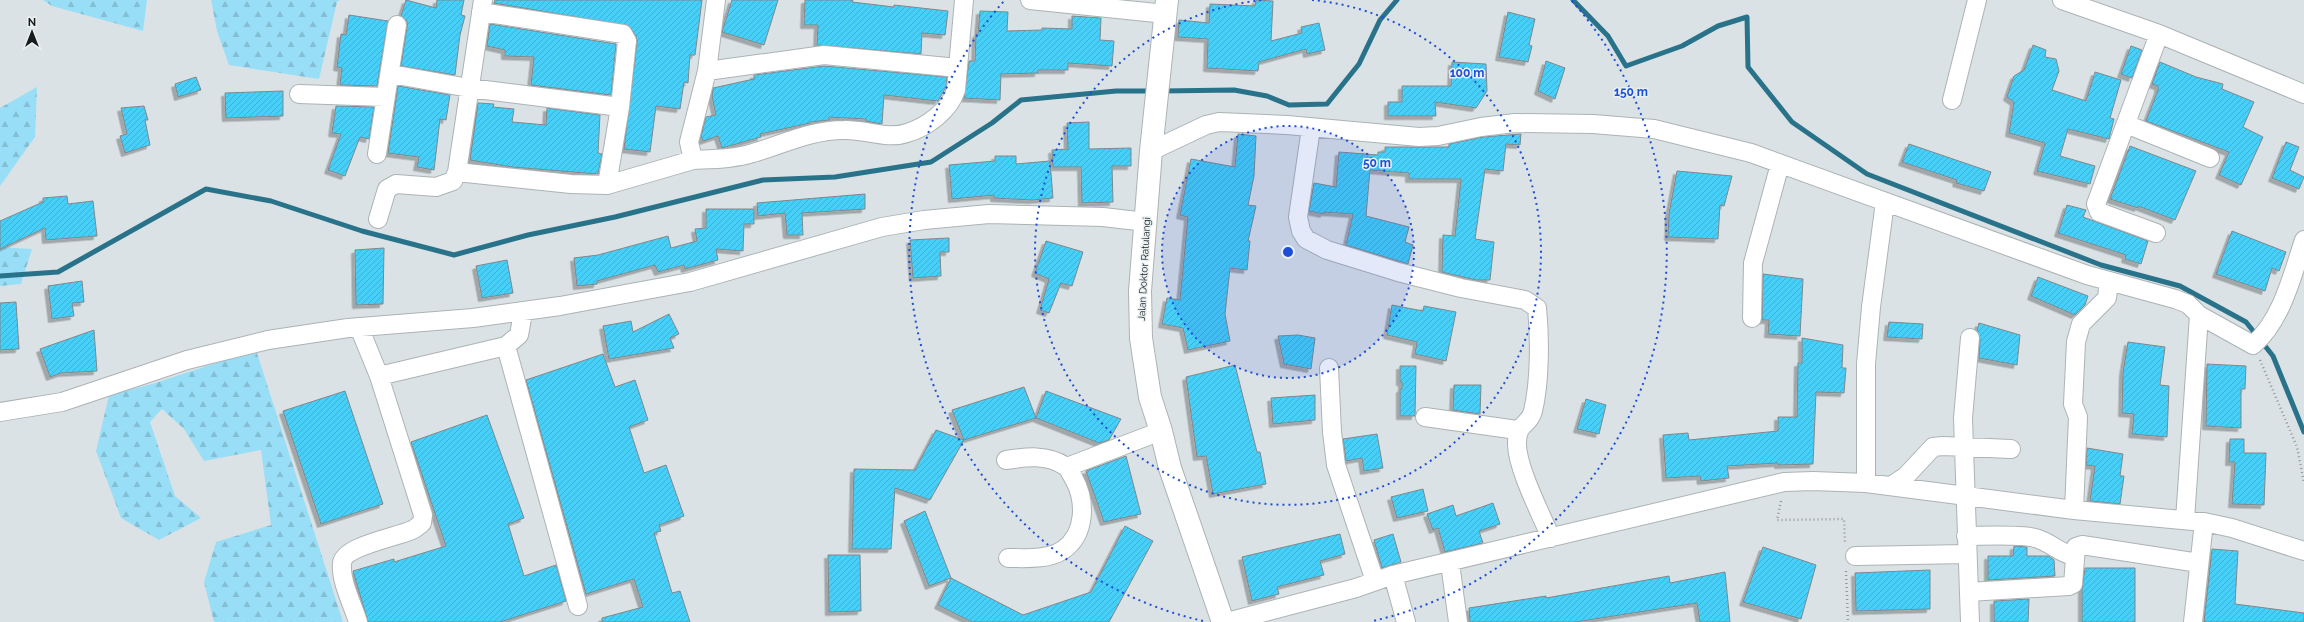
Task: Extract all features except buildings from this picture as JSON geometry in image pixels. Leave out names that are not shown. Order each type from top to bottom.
[{"type":"highway","name":"Jalan Doktor Ratulangi","points":[[1167,7],[1151,151],[1140,291],[1141,338],[1150,397],[1161,431],[1170,468],[1223,622]]},
{"type":"street","points":[[693,160],[689,142],[707,71],[716,0]]},
{"type":"street","points":[[457,172],[571,184],[607,185],[693,160],[752,153],[812,133],[829,130],[846,130],[894,135],[906,134],[940,113],[953,99],[956,90],[964,0]]},
{"type":"street","points":[[1039,0],[1167,7]]},
{"type":"street","points":[[1952,100],[1977,0]]},
{"type":"street","points":[[2062,0],[2159,34],[2304,94]]},
{"type":"street","points":[[378,219],[387,189],[390,186],[396,184],[436,187],[453,181],[457,172],[468,88],[482,6],[623,34],[626,42],[620,107],[607,185]]},
{"type":"street","points":[[377,154],[397,25]]},
{"type":"street","points":[[2156,233],[2099,212],[2096,204],[2159,34]]},
{"type":"street","points":[[707,71],[824,55],[958,68]]},
{"type":"street","points":[[389,76],[402,76],[468,88],[620,107]]},
{"type":"street","points":[[299,94],[385,97]]},
{"type":"street","points":[[1151,151],[1206,125],[1219,122],[1287,124],[1311,128],[1419,137],[1438,136],[1509,123],[1593,124],[1654,129],[1709,141],[1780,164],[2109,281],[2175,299],[2188,304],[2199,315],[2259,339],[2280,307],[2304,240]]},
{"type":"street","points":[[2126,124],[2210,158]]},
{"type":"street","points":[[1311,128],[1298,217],[1301,230],[1306,239],[1327,250],[1398,272],[1461,288],[1525,300],[1537,308],[1540,332],[1535,401],[1532,413],[1517,430],[1519,457],[1551,538]]},
{"type":"street","points":[[1752,318],[1753,263],[1780,164]]},
{"type":"street","points":[[1866,483],[1866,364],[1870,307],[1885,202]]},
{"type":"street","points":[[0,412],[62,402],[218,351],[268,340],[359,327],[523,313],[690,282],[882,227],[924,220],[989,214],[1103,216],[1146,222]]},
{"type":"street","points":[[2074,510],[2078,416],[2073,404],[2076,342],[2081,324],[2107,298],[2109,281]]},
{"type":"street","points":[[379,376],[506,346],[519,335],[523,313]]},
{"type":"street","points":[[2185,520],[2199,315]]},
{"type":"street","points":[[358,622],[342,574],[342,562],[346,554],[356,549],[412,530],[422,523],[423,515],[379,376],[359,327]]},
{"type":"street","points":[[1970,338],[1963,405],[1966,536],[1970,622]]},
{"type":"street","points":[[506,346],[578,606]]},
{"type":"street","points":[[1329,368],[1332,432],[1336,466],[1374,581]]},
{"type":"street","points":[[1425,417],[1517,430]]},
{"type":"street","points":[[1067,467],[1161,431]]},
{"type":"street","points":[[1891,486],[1906,476],[1933,447],[1964,446],[2011,449]]},
{"type":"street","points":[[1006,460],[1028,457],[1046,458],[1067,467],[1079,489],[1082,514],[1078,534],[1062,550],[1039,558],[1008,558]]},
{"type":"street","points":[[1227,622],[1393,575],[1784,482],[1866,483],[2074,510],[2204,522],[2232,528],[2304,551]]},
{"type":"street","points":[[2193,622],[2204,522]]},
{"type":"street","points":[[1966,536],[2034,537],[2048,542],[2062,554],[2074,556]]},
{"type":"street","points":[[1969,592],[2069,586],[2073,584],[2074,556],[2076,547],[2082,545],[2199,563]]},
{"type":"street","points":[[1848,555],[1967,554]]},
{"type":"street","points":[[1450,562],[1458,622]]},
{"type":"street","points":[[1393,575],[1406,622]]},
{"type":"path","points":[[2259,339],[2297,447],[2304,483]]},
{"type":"path","points":[[1784,482],[1778,520],[1844,520],[1848,555],[1848,622]]},
{"type":"green space","points":[[43,0],[147,0],[143,31],[52,6]]},
{"type":"green space","points":[[211,0],[340,0],[337,2],[319,79],[229,65],[217,31]]},
{"type":"green space","points":[[37,87],[35,137],[0,186],[0,108]]},
{"type":"green space","points":[[0,247],[32,249],[21,284],[0,286]]},
{"type":"green space","points":[[256,350],[343,622],[214,622],[204,582],[216,542],[271,525],[261,450],[204,461],[184,429],[162,409],[150,422],[175,496],[201,518],[159,540],[121,518],[96,451],[109,395],[152,384]]},
{"type":"waterway","points":[[1162,91],[1234,90],[1267,96],[1289,105],[1327,104],[1359,64],[1380,20],[1397,0]]},
{"type":"waterway","points":[[1573,0],[1608,36],[1626,66],[1682,46],[1718,26],[1747,17],[1748,67],[1792,122],[1867,174],[2101,265],[2180,286],[2246,322],[2273,356],[2304,432]]},
{"type":"waterway","points":[[0,276],[58,272],[206,189],[271,201],[362,231],[454,255],[528,235],[615,217],[763,180],[835,177],[931,162],[992,123],[1021,100],[1116,91],[1152,91]]}]
